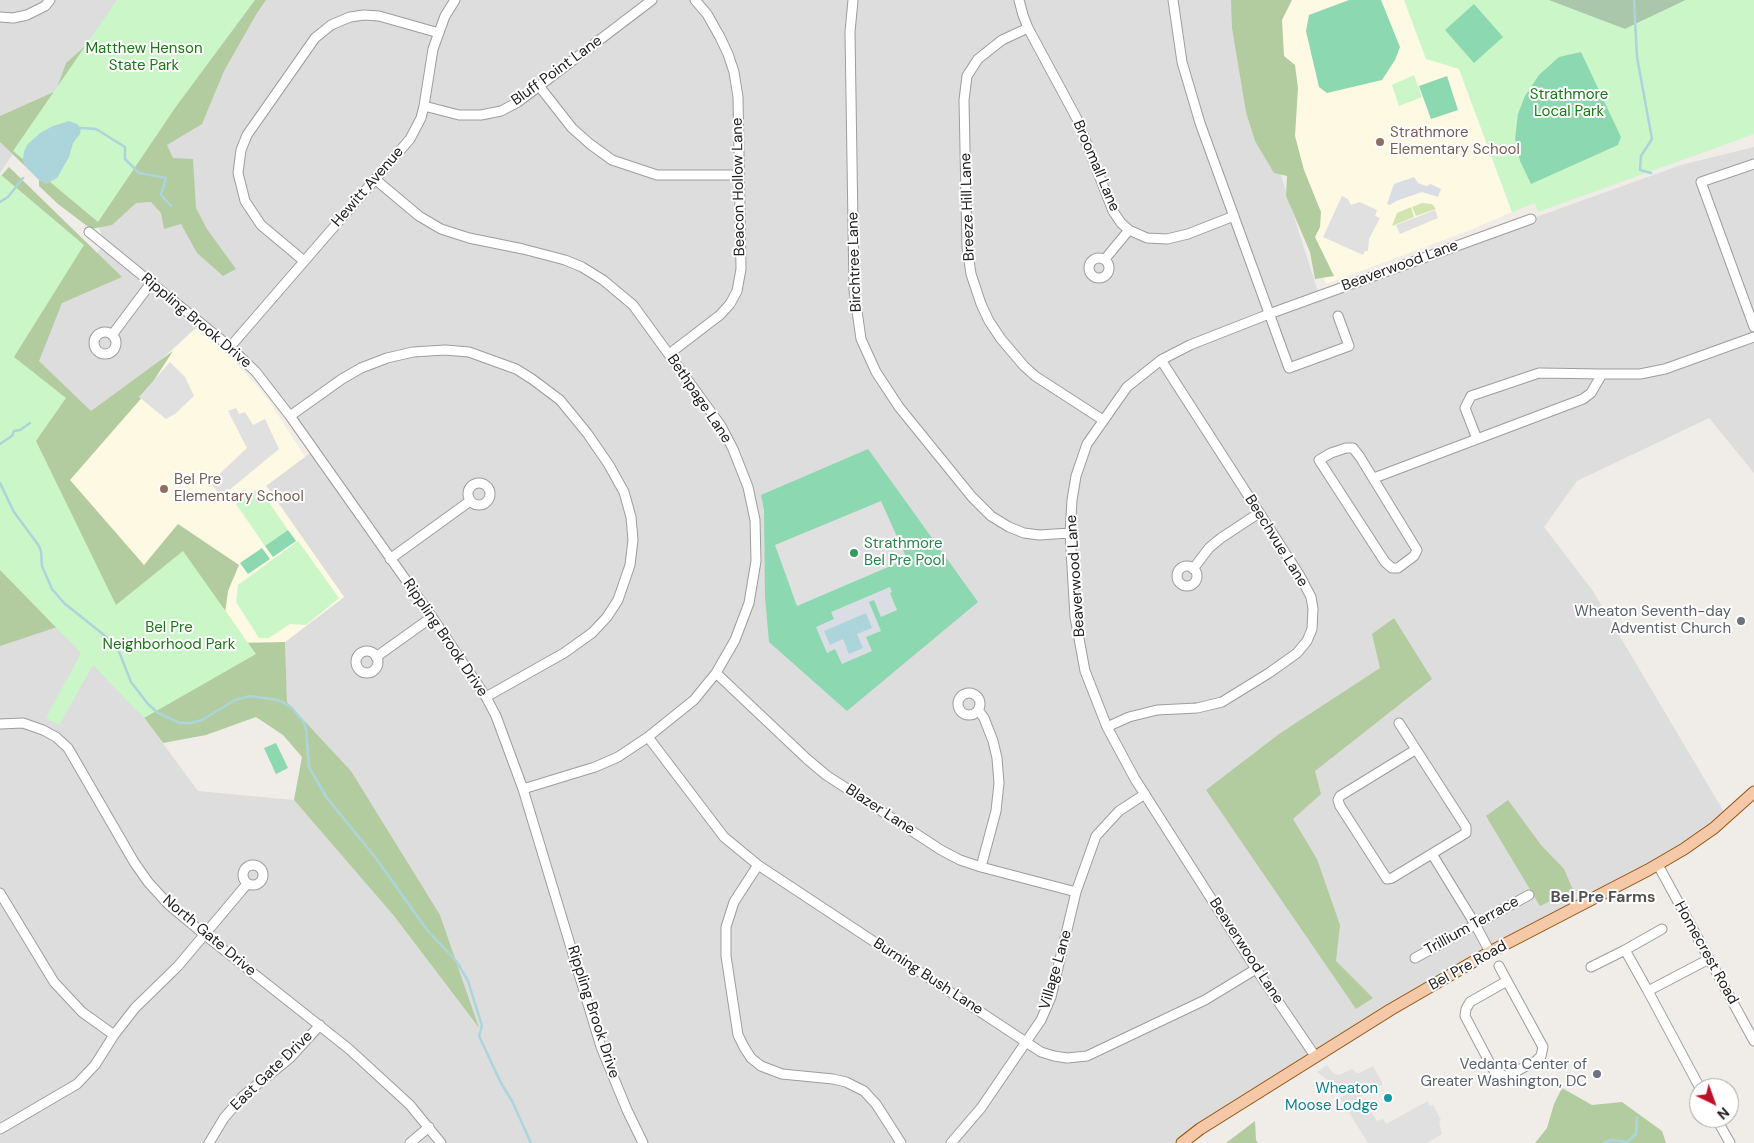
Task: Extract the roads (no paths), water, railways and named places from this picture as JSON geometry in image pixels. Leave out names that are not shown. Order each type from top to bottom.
[{"type":"main road","name":"Bel Pre Road","points":[[1182,1143],[1384,1013],[1490,952],[1658,865],[1707,834],[1754,792]]},
{"type":"street","points":[[0,17],[13,18],[27,15],[45,6],[50,0]]},
{"type":"street","name":"Hewitt Avenue","points":[[230,347],[410,139],[421,118],[433,49],[445,16],[455,0]]},
{"type":"street","name":"Bluff Point Lane","points":[[424,106],[458,115],[481,115],[501,111],[518,102],[652,0]]},
{"type":"street","name":"Beacon Hollow Lane","points":[[669,354],[720,315],[730,304],[737,291],[741,270],[738,97],[734,72],[720,37],[695,0]]},
{"type":"street","name":"Birchtree Lane","points":[[853,0],[850,32],[854,280],[861,339],[876,372],[899,408],[972,497],[991,516],[1009,527],[1024,533],[1039,535],[1070,533]]},
{"type":"street","name":"Broomall Lane","points":[[1020,0],[1022,15],[1077,119],[1113,211],[1120,223],[1128,230]]},
{"type":"street","points":[[1173,0],[1182,62],[1200,123],[1269,314]]},
{"type":"street","points":[[304,261],[261,225],[245,201],[238,173],[241,150],[247,135],[314,38],[331,26],[350,17],[364,15],[379,16],[439,33]]},
{"type":"street","name":"Breeze Hill Lane","points":[[1028,28],[1002,40],[978,59],[967,76],[964,100],[967,247],[971,274],[981,304],[990,322],[1001,339],[1024,366],[1035,376],[1102,420]]},
{"type":"street","points":[[539,86],[572,128],[612,160],[657,175],[738,175]]},
{"type":"street","points":[[1754,164],[1701,182],[1754,327]]},
{"type":"street","name":"Bethpage Lane","points":[[376,180],[419,216],[441,229],[469,238],[565,260],[582,267],[602,280],[633,305],[720,426],[733,448],[748,487],[755,520],[756,561],[749,603],[735,640],[716,673],[694,700],[648,737],[618,757],[595,767],[523,789]]},
{"type":"street","points":[[1105,259],[1128,230],[1147,238],[1167,239],[1188,234],[1234,216]]},
{"type":"street","name":"Beaverwood Lane","points":[[1315,1056],[1256,969],[1145,794],[1107,728],[1085,671],[1075,617],[1070,533],[1076,476],[1087,444],[1102,420],[1127,386],[1161,360],[1190,345],[1269,314],[1531,219]]},
{"type":"street","name":"Rippling Brook Drive","points":[[89,232],[230,347],[256,372],[290,416],[486,697],[496,716],[523,789],[601,1047],[642,1143]]},
{"type":"street","points":[[112,335],[151,283]]},
{"type":"street","name":"Beaverwood Lane","points":[[1269,314],[1289,368],[1349,346],[1338,316]]},
{"type":"street","points":[[1478,439],[1465,408],[1471,396],[1539,373],[1640,374],[1664,369],[1754,338]]},
{"type":"street","points":[[290,416],[342,379],[362,368],[387,358],[413,352],[445,350],[469,352],[516,368],[560,400],[587,433],[609,465],[624,492],[631,517],[633,540],[630,565],[618,600],[607,617],[592,633],[564,653],[486,697]]},
{"type":"street","name":"Beechvue Lane","points":[[1107,728],[1129,717],[1157,710],[1197,708],[1222,702],[1297,654],[1307,641],[1312,629],[1313,609],[1311,597],[1300,576],[1161,360]]},
{"type":"street","points":[[1374,478],[1584,399],[1591,393],[1602,374]]},
{"type":"street","points":[[1346,448],[1353,448],[1374,478],[1385,500],[1417,550],[1414,556],[1398,568],[1392,568],[1385,562],[1320,460],[1346,448]]},
{"type":"street","points":[[390,559],[470,501]]},
{"type":"street","points":[[1193,568],[1221,538],[1259,513]]},
{"type":"street","points":[[376,657],[432,617]]},
{"type":"street","name":"Blazer Lane","points":[[716,673],[826,775],[941,850],[960,860],[980,867],[1076,892]]},
{"type":"street","points":[[978,710],[984,718],[993,741],[999,783],[996,811],[980,867]]},
{"type":"street","points":[[1399,722],[1415,750],[1466,827],[1466,833],[1392,878],[1387,879],[1338,800],[1340,796],[1415,750]]},
{"type":"street","name":"North Gate Drive","points":[[0,724],[24,723],[56,737],[68,748],[134,862],[148,882],[168,904],[381,1076],[410,1105],[441,1143]]},
{"type":"street","name":"Burning Bush Lane","points":[[648,737],[724,837],[758,865],[1041,1052],[1067,1058],[1087,1056],[1204,1000],[1256,969]]},
{"type":"street","name":"Village Lane","points":[[951,1143],[982,1108],[1041,1020],[1051,997],[1076,892],[1096,836],[1119,811],[1145,794]]},
{"type":"street","points":[[1432,854],[1490,952]]},
{"type":"street","points":[[758,865],[734,902],[726,927],[726,956],[738,1035],[744,1047],[751,1058],[761,1066],[782,1074],[833,1079],[846,1082],[864,1091],[876,1104],[901,1143]]},
{"type":"street","name":"Homecrest Road","points":[[1658,865],[1754,1042]]},
{"type":"street","points":[[0,1128],[30,1113],[76,1084],[94,1065],[135,1008],[178,966],[246,884]]},
{"type":"street","points":[[0,893],[54,982],[82,1012],[114,1035]]},
{"type":"street","name":"Trillium Terrace","points":[[1415,958],[1528,895]]},
{"type":"street","points":[[1591,967],[1662,929]]},
{"type":"street","points":[[1625,950],[1695,1078]]},
{"type":"street","points":[[1648,991],[1709,958]]},
{"type":"street","points":[[1499,966],[1508,981],[1543,1047],[1541,1056],[1536,1061],[1507,1076],[1500,1075],[1494,1071],[1465,1016],[1470,1002],[1508,981]]},
{"type":"street","name":"East Gate Drive","points":[[209,1143],[224,1118],[243,1096],[290,1058],[320,1025]]},
{"type":"street","points":[[410,1143],[429,1128]]},
{"type":"street","points":[[1722,1128],[1730,1143]]},
{"type":"water","points":[[69,121],[81,128],[80,134],[73,143],[69,157],[57,178],[46,184],[26,167],[23,159],[24,152],[27,145],[40,133]]},
{"type":"water","points":[[866,613],[872,628],[857,634],[863,648],[849,654],[843,639],[830,645],[824,631]]},
{"type":"waterway","points":[[1634,0],[1637,57],[1652,139],[1641,156],[1640,170],[1651,173]]},
{"type":"waterway","points":[[81,128],[96,129],[125,147],[125,159],[139,173],[166,178],[161,195],[171,206]]},
{"type":"waterway","points":[[0,202],[8,197],[23,178]]},
{"type":"waterway","points":[[0,444],[12,436],[14,431],[20,430],[30,423]]},
{"type":"waterway","points":[[0,483],[14,512],[39,546],[42,566],[52,589],[64,603],[109,639],[118,649],[131,682],[148,704],[158,713],[180,723],[190,723],[202,720],[235,700],[250,696],[278,700],[291,707],[303,721],[306,729],[309,767],[327,798],[375,857],[427,930],[457,962],[468,981],[482,1026],[479,1036],[531,1143]]},
{"type":"waterway","points":[[1604,1143],[1611,1140],[1627,1142],[1636,1134],[1637,1118]]},
{"type":"place","name":"Strathmore Elementary School","points":[[1380,142]]},
{"type":"place","name":"Bel Pre Elementary School","points":[[164,489]]},
{"type":"place","name":"Strathmore Bel Pre Pool","points":[[854,553]]},
{"type":"place","name":"Wheaton Seventh-day Adventist Church","points":[[1741,621]]},
{"type":"place","name":"Vedanta Center of Greater Washington, DC","points":[[1597,1074]]},
{"type":"place","name":"Wheaton Moose Lodge","points":[[1388,1098]]},
{"type":"district","name":"Bel Pre Farms","points":[[1603,898]]},
{"type":"park label","name":"Matthew Henson State Park","points":[[144,58]]},
{"type":"park label","name":"Strathmore Local Park","points":[[1569,104]]},
{"type":"park label","name":"Bel Pre Neighborhood Park","points":[[169,636]]}]
